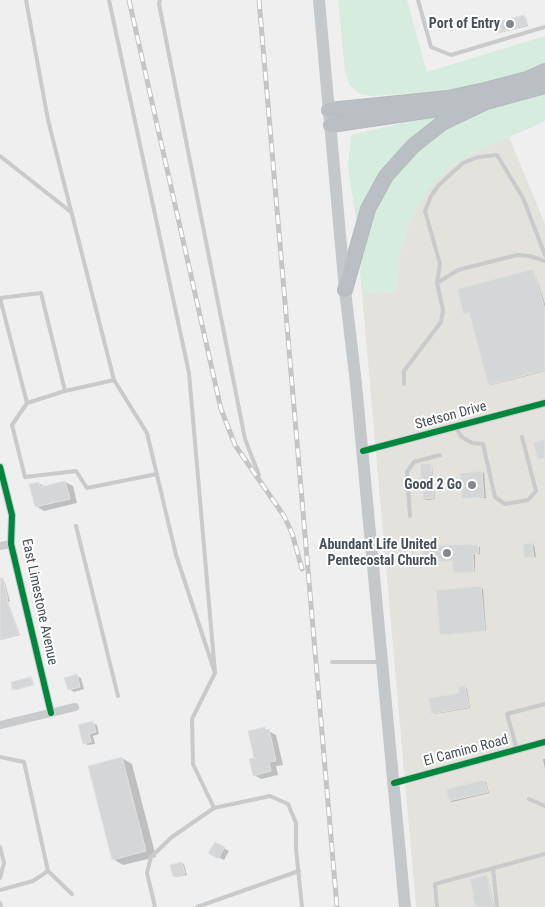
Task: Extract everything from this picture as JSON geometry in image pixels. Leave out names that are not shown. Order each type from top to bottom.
[{"type":"highway","points":[[329,110],[448,98],[527,79],[545,72]]},
{"type":"highway","points":[[331,125],[486,102],[545,86]]},
{"type":"highway","points":[[345,290],[368,209],[386,176],[413,146],[442,122],[486,102]]},
{"type":"main road","points":[[319,0],[405,907]]},
{"type":"street","name":"Stetson Drive","points":[[362,451],[545,403]]},
{"type":"street","name":"East Limestone Avenue","points":[[0,467],[12,515],[11,544],[51,713]]},
{"type":"street","points":[[0,546],[11,544]]},
{"type":"street","points":[[0,725],[75,707]]},
{"type":"street","name":"El Camino Road","points":[[394,783],[545,742]]},
{"type":"lane","points":[[26,0],[48,120],[114,380],[147,433],[176,555],[215,673]]},
{"type":"lane","points":[[109,0],[189,373],[215,673],[192,719],[193,764],[214,808]]},
{"type":"lane","points":[[160,0],[159,4],[245,439],[259,475]]},
{"type":"lane","points":[[418,0],[431,47],[450,55],[545,27]]},
{"type":"lane","points":[[404,384],[404,371],[441,322],[443,310],[436,283],[440,264],[424,211],[439,185],[463,164],[478,157],[497,155],[523,198],[545,255]]},
{"type":"lane","points":[[0,156],[71,213]]},
{"type":"lane","points":[[436,283],[458,270],[517,255],[530,256],[545,261]]},
{"type":"lane","points":[[27,403],[0,298],[41,294],[65,391]]},
{"type":"lane","points":[[114,380],[65,391],[27,403],[12,425],[26,477],[76,470],[87,488],[157,474]]},
{"type":"lane","points":[[455,427],[462,437],[472,443],[483,444],[495,497],[505,504],[528,500],[536,491],[522,437]]},
{"type":"lane","points":[[410,516],[407,472],[414,462],[440,455]]},
{"type":"lane","points":[[76,526],[118,696]]},
{"type":"lane","points":[[332,662],[382,662]]},
{"type":"lane","points":[[517,750],[506,714],[545,704]]},
{"type":"lane","points":[[0,757],[24,762],[48,871],[72,894]]},
{"type":"lane","points":[[155,907],[147,873],[151,857],[172,837],[214,808],[270,796],[288,804],[296,823],[302,907]]},
{"type":"lane","points":[[529,799],[545,806]]},
{"type":"lane","points":[[0,847],[4,863],[0,878]]},
{"type":"lane","points":[[437,907],[435,884],[545,854]]},
{"type":"lane","points":[[493,868],[497,907]]},
{"type":"lane","points":[[0,890],[33,881],[48,871]]},
{"type":"lane","points":[[197,907],[299,871]]},
{"type":"lane","points":[[0,903],[1,907]]},
{"type":"shaded area","points":[[509,137],[545,224],[545,907],[416,907],[362,294],[397,292],[399,255],[409,223],[423,198],[435,182],[450,168],[471,154]]},
{"type":"green space","points":[[338,0],[407,0],[427,72],[545,36],[545,65],[534,70],[487,83],[442,91],[373,96],[360,94],[350,86],[345,72]]},
{"type":"green space","points":[[545,93],[545,121],[471,154],[450,168],[435,182],[423,198],[409,223],[399,255],[397,292],[362,294],[360,273],[363,245],[374,212],[391,179],[416,149],[445,126],[473,113]]},
{"type":"green space","points":[[451,112],[424,128],[407,142],[388,165],[360,218],[356,219],[348,166],[351,135]]},
{"type":"building","name":"Port of Entry","points":[[524,15],[527,25],[496,33],[494,23]]},
{"type":"building","points":[[533,269],[545,309],[545,370],[488,385],[469,312],[463,314],[457,289]]},
{"type":"building","points":[[545,439],[545,458],[538,460],[533,442]]},
{"type":"building","points":[[431,463],[434,498],[423,499],[420,464]]},
{"type":"building","name":"Good 2 Go","points":[[482,471],[484,497],[462,499],[460,473]]},
{"type":"building","points":[[65,481],[70,499],[35,507],[29,484],[39,482],[40,487]]},
{"type":"building","points":[[532,543],[534,557],[524,558],[523,544]]},
{"type":"building","name":"Abundant Life United Pentecostal Church","points":[[478,545],[479,553],[473,554],[474,572],[453,573],[452,561],[422,562],[422,546]]},
{"type":"building","points":[[0,578],[3,578],[7,601],[19,634],[0,639]]},
{"type":"building","points":[[481,586],[485,631],[440,635],[436,590]]},
{"type":"building","points":[[77,674],[80,687],[68,690],[64,678]]},
{"type":"building","points":[[31,677],[33,685],[12,690],[11,682]]},
{"type":"building","points":[[465,686],[469,707],[431,714],[429,698],[459,693],[458,687]]},
{"type":"building","points":[[93,721],[96,732],[89,734],[91,742],[83,744],[78,725]]},
{"type":"building","points":[[265,727],[266,730],[269,729],[276,761],[269,762],[271,771],[253,776],[249,759],[254,758],[248,731]]},
{"type":"building","points":[[122,757],[146,851],[112,860],[88,766]]},
{"type":"building","points":[[484,780],[488,792],[449,801],[446,789]]},
{"type":"building","points":[[215,842],[225,847],[218,859],[208,853]]},
{"type":"building","points":[[182,862],[185,874],[173,877],[170,865]]},
{"type":"building","points":[[487,875],[493,907],[475,907],[470,879]]},
{"type":"railway","points":[[129,0],[221,409],[235,445],[284,516],[292,533],[302,569]]},
{"type":"railway","points":[[259,0],[337,907]]},
{"type":"cycle path","points":[[363,451],[545,403]]},
{"type":"cycle path","points":[[0,467],[12,515],[11,544],[51,713]]},
{"type":"cycle path","points":[[394,783],[545,742]]},
{"type":"place","name":"Port of Entry","points":[[510,24]]},
{"type":"place","name":"Good 2 Go","points":[[472,485]]},
{"type":"place","name":"Abundant Life United Pentecostal Church","points":[[447,553]]}]
